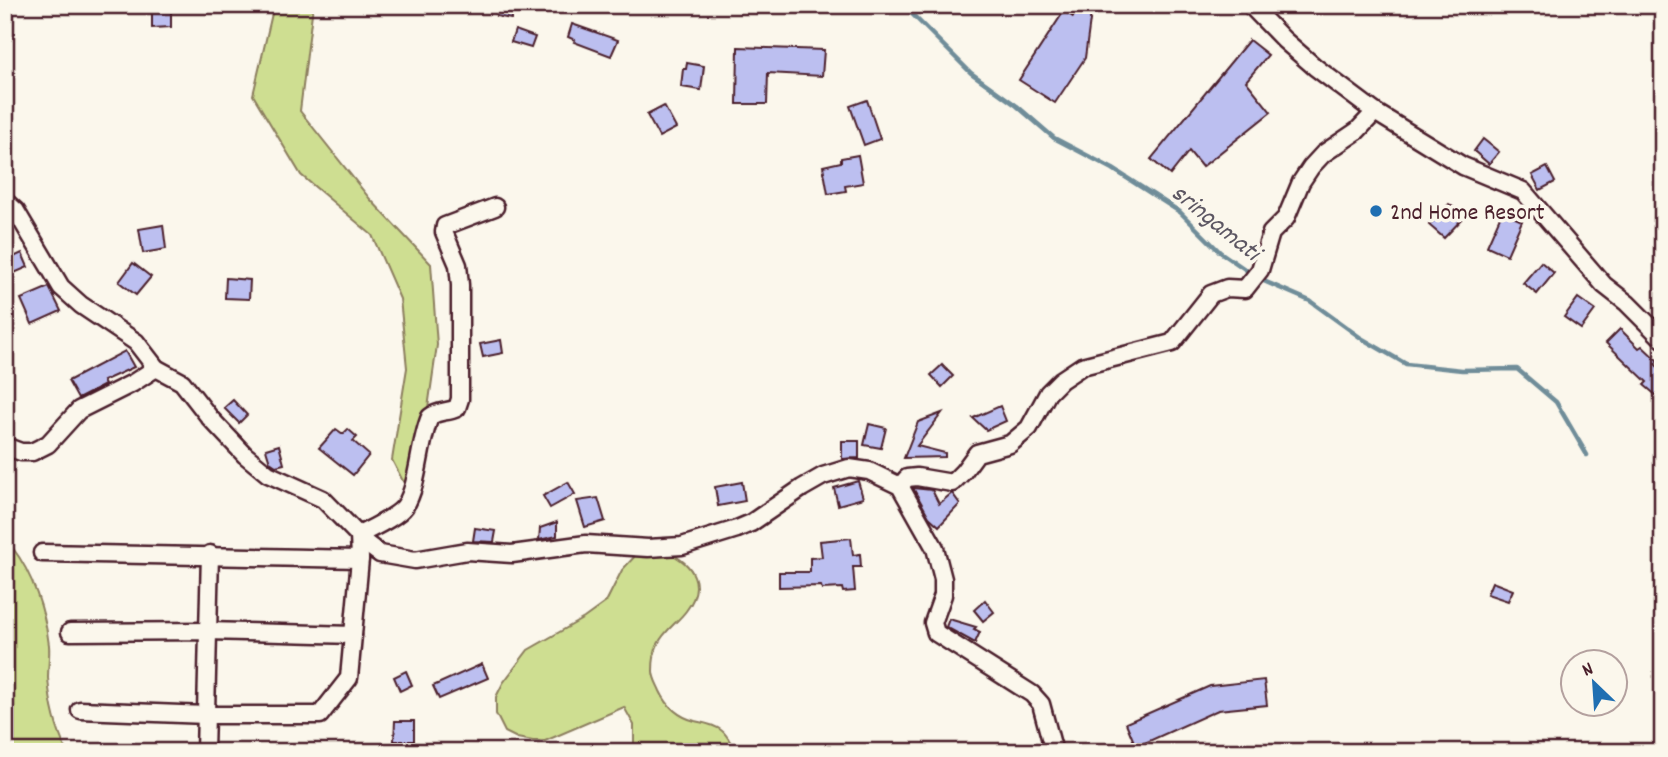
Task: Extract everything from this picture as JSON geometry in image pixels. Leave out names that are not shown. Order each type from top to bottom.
[{"type":"street","points":[[1250,5],[1315,67],[1375,112],[1463,166],[1523,191],[1604,285],[1663,339]]},
{"type":"street","points":[[900,486],[907,478],[916,477],[951,483],[978,453],[1010,444],[1029,428],[1048,393],[1082,366],[1172,343],[1211,294],[1227,288],[1245,289],[1260,270],[1271,233],[1286,218],[1301,182],[1311,167],[1323,154],[1357,131],[1375,112]]},
{"type":"street","points":[[5,201],[16,211],[61,287],[81,306],[136,342],[156,368],[181,382],[245,455],[268,474],[323,499],[380,554],[415,560],[467,551],[512,554],[586,544],[648,548],[682,546],[751,523],[802,488],[849,468],[869,471],[900,486],[935,548],[943,579],[943,595],[933,622],[936,633],[1032,694],[1041,704],[1054,752]]},
{"type":"street","points":[[359,535],[382,523],[405,506],[430,417],[437,411],[449,412],[457,408],[460,399],[460,285],[458,265],[444,232],[445,226],[495,207]]},
{"type":"street","points":[[5,446],[21,452],[32,452],[48,444],[79,410],[133,383],[156,368]]},
{"type":"street","points":[[80,710],[206,715],[320,715],[349,678],[360,559],[359,535]]},
{"type":"street","points":[[42,553],[210,554],[360,559]]},
{"type":"street","points":[[205,752],[210,554]]},
{"type":"street","points":[[70,632],[208,631],[353,635]]},
{"type":"green space","points":[[274,5],[313,5],[300,111],[370,199],[431,264],[437,345],[424,436],[405,485],[392,460],[407,368],[400,299],[372,235],[301,175],[253,95]]},
{"type":"green space","points":[[5,547],[12,547],[19,558],[32,581],[41,607],[49,645],[48,678],[52,707],[67,752],[5,752]]},
{"type":"green space","points":[[667,552],[690,569],[696,584],[692,601],[686,611],[658,644],[654,679],[674,710],[684,717],[721,730],[736,752],[634,752],[634,725],[624,707],[545,741],[517,738],[505,732],[496,714],[496,697],[528,650],[606,602],[622,570],[637,554]]},
{"type":"building","points":[[152,5],[171,5],[171,27],[152,28]]},
{"type":"building","points":[[498,5],[514,5],[511,19],[496,16]]},
{"type":"building","points":[[1075,5],[1092,5],[1085,58],[1055,103],[1019,80],[1064,11],[1073,17]]},
{"type":"building","points":[[572,24],[618,40],[611,56],[574,42],[575,40],[568,37]]},
{"type":"building","points":[[515,30],[535,37],[531,48],[511,42]]},
{"type":"building","points":[[1249,40],[1268,55],[1246,81],[1271,112],[1202,167],[1189,151],[1170,175],[1151,159]]},
{"type":"building","points":[[738,47],[824,50],[822,76],[768,73],[767,104],[737,104]]},
{"type":"building","points":[[687,63],[704,66],[701,90],[681,87],[683,69],[686,69]]},
{"type":"building","points":[[867,100],[880,139],[864,145],[850,106]]},
{"type":"building","points":[[664,106],[676,128],[659,137],[647,115]]},
{"type":"building","points":[[1483,139],[1499,152],[1489,164],[1474,151]]},
{"type":"building","points":[[858,155],[863,183],[845,186],[846,191],[828,194],[823,166],[841,162],[841,158]]},
{"type":"building","points":[[1547,167],[1555,182],[1540,190],[1532,175]]},
{"type":"building","points":[[1449,204],[1465,216],[1444,238],[1429,225]]},
{"type":"building","points":[[1502,212],[1522,221],[1507,255],[1487,246]]},
{"type":"building","points":[[163,225],[166,249],[143,253],[139,229]]},
{"type":"building","points":[[22,253],[28,267],[5,277],[5,261]]},
{"type":"building","points":[[1541,262],[1554,273],[1537,294],[1523,283]]},
{"type":"building","points":[[133,263],[151,277],[136,295],[119,282]]},
{"type":"building","points":[[226,278],[250,280],[249,299],[225,298]]},
{"type":"building","points":[[49,287],[61,311],[32,324],[21,299]]},
{"type":"building","points":[[1578,298],[1595,310],[1581,329],[1564,317]]},
{"type":"building","points":[[1620,329],[1639,348],[1642,346],[1658,361],[1655,364],[1663,372],[1663,401],[1644,385],[1647,382],[1606,343]]},
{"type":"building","points":[[501,340],[503,353],[483,357],[480,344]]},
{"type":"building","points":[[125,351],[134,367],[103,381],[105,385],[78,399],[68,381]]},
{"type":"building","points":[[942,365],[953,376],[942,387],[931,375]]},
{"type":"building","points":[[233,400],[247,415],[239,423],[224,408]]},
{"type":"building","points":[[1000,406],[1006,421],[986,430],[973,418]]},
{"type":"building","points":[[942,413],[917,446],[945,453],[945,457],[904,458],[918,422]]},
{"type":"building","points":[[869,424],[886,428],[881,448],[864,445]]},
{"type":"building","points":[[336,429],[343,434],[348,429],[357,437],[353,441],[369,455],[353,475],[319,448]]},
{"type":"building","points":[[842,441],[859,441],[859,458],[842,459]]},
{"type":"building","points":[[279,445],[284,464],[276,466],[270,462],[266,449]]},
{"type":"building","points":[[858,481],[863,498],[838,505],[834,488]]},
{"type":"building","points":[[568,482],[575,494],[550,508],[543,496]]},
{"type":"building","points":[[742,482],[745,501],[718,506],[715,487]]},
{"type":"building","points":[[913,488],[932,490],[939,504],[952,493],[960,504],[939,526],[929,517]]},
{"type":"building","points":[[598,498],[605,521],[585,527],[577,501]]},
{"type":"building","points":[[557,522],[557,536],[539,540],[540,528]]},
{"type":"building","points":[[475,528],[496,531],[494,542],[473,541]]},
{"type":"building","points":[[851,538],[853,555],[860,554],[861,567],[853,567],[855,591],[843,592],[842,588],[822,589],[821,586],[779,587],[779,572],[810,572],[810,558],[822,557],[820,541]]},
{"type":"building","points":[[1492,582],[1513,590],[1508,601],[1487,594]]},
{"type":"building","points":[[985,600],[994,612],[983,621],[974,610]]},
{"type":"building","points":[[949,619],[976,627],[974,629],[980,632],[975,643],[946,627]]},
{"type":"building","points":[[482,664],[488,678],[439,699],[433,686]]},
{"type":"building","points":[[406,671],[412,685],[400,691],[394,677]]},
{"type":"building","points":[[1264,680],[1267,705],[1218,710],[1136,747],[1126,723],[1210,686]]},
{"type":"building","points":[[395,721],[414,721],[414,741],[394,741]]},
{"type":"waterway","name":"sringamati","points":[[907,5],[913,15],[971,73],[1017,106],[1054,138],[1113,169],[1180,212],[1220,252],[1252,274]]},
{"type":"waterway","name":"sringamati","points":[[1259,279],[1310,301],[1361,338],[1406,364],[1462,370],[1517,369],[1556,402],[1587,455]]},
{"type":"place","name":"2nd Home Resort","points":[[1376,211]]}]
